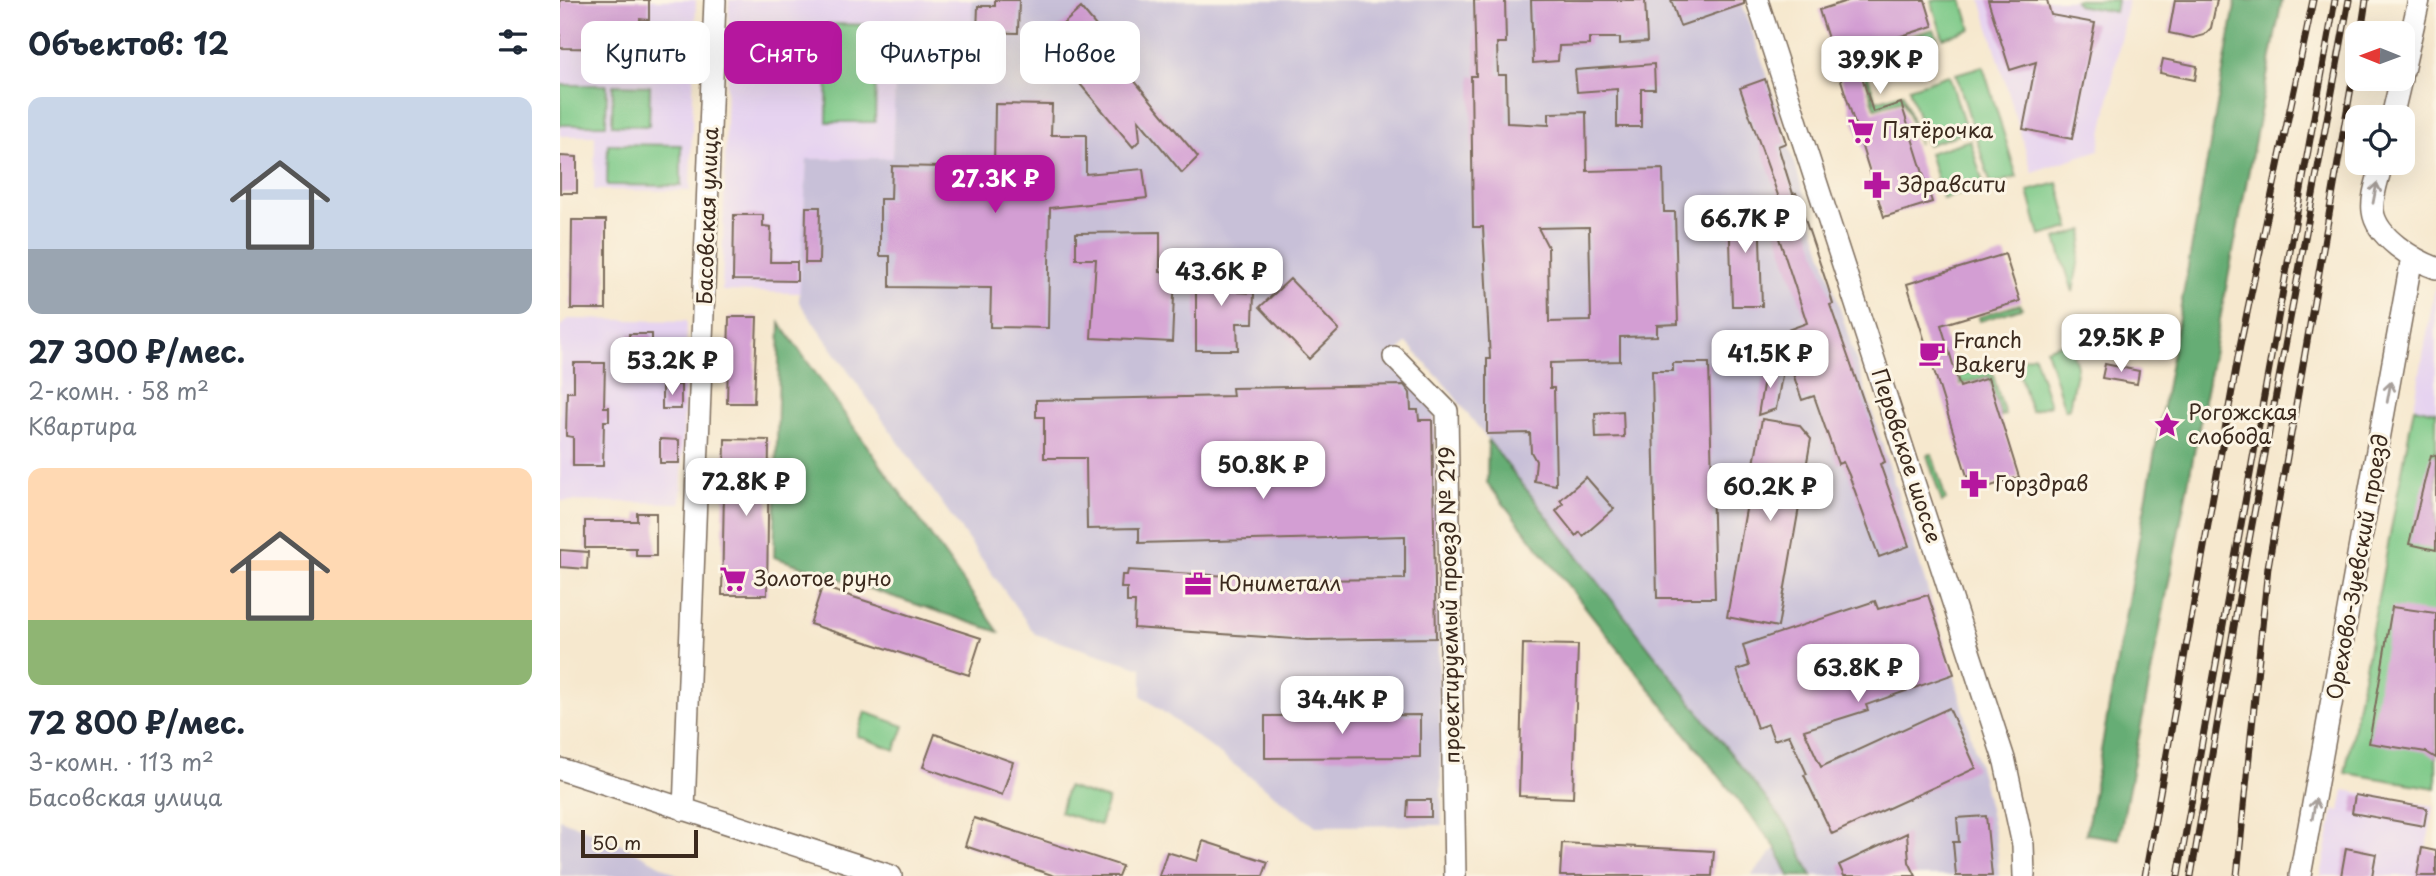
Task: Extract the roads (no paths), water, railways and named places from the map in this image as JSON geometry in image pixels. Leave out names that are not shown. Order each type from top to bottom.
[{"type":"street","name":"Басовская улица","points":[[684,810],[715,0]]},
{"type":"street","name":"Перовское шоссе","points":[[1757,0],[2005,762],[2023,845],[2024,876]]},
{"type":"street","points":[[2414,21],[2419,0]]},
{"type":"street","points":[[2379,175],[2374,200],[2375,219],[2386,234],[2412,257],[2436,268]]},
{"type":"street","name":"Орехово-Зуевский проезд","points":[[2300,876],[2412,257]]},
{"type":"street","name":"проектируемый проезд № 219","points":[[1394,357],[1447,411],[1455,876]]},
{"type":"street","points":[[560,769],[891,876]]},
{"type":"railway","points":[[2145,876],[2240,346],[2313,0]]},
{"type":"railway","points":[[2178,876],[2335,0]]},
{"type":"railway","points":[[2191,876],[2246,557],[2349,0]]},
{"type":"railway","points":[[2363,21],[2366,0]]},
{"type":"railway","points":[[2237,876],[2268,567],[2350,91]]},
{"type":"place","name":"Пятёрочка","points":[[1861,131]]},
{"type":"place","name":"Здравсити","points":[[1877,185]]},
{"type":"place","name":"Franch Bakery","points":[[1932,353]]},
{"type":"place","name":"Рогожская слобода","points":[[2167,425]]},
{"type":"place","name":"Горздрав","points":[[1974,484]]},
{"type":"place","name":"Золотое руно","points":[[733,579]]},
{"type":"place","name":"Юниметалл","points":[[1198,584]]}]
